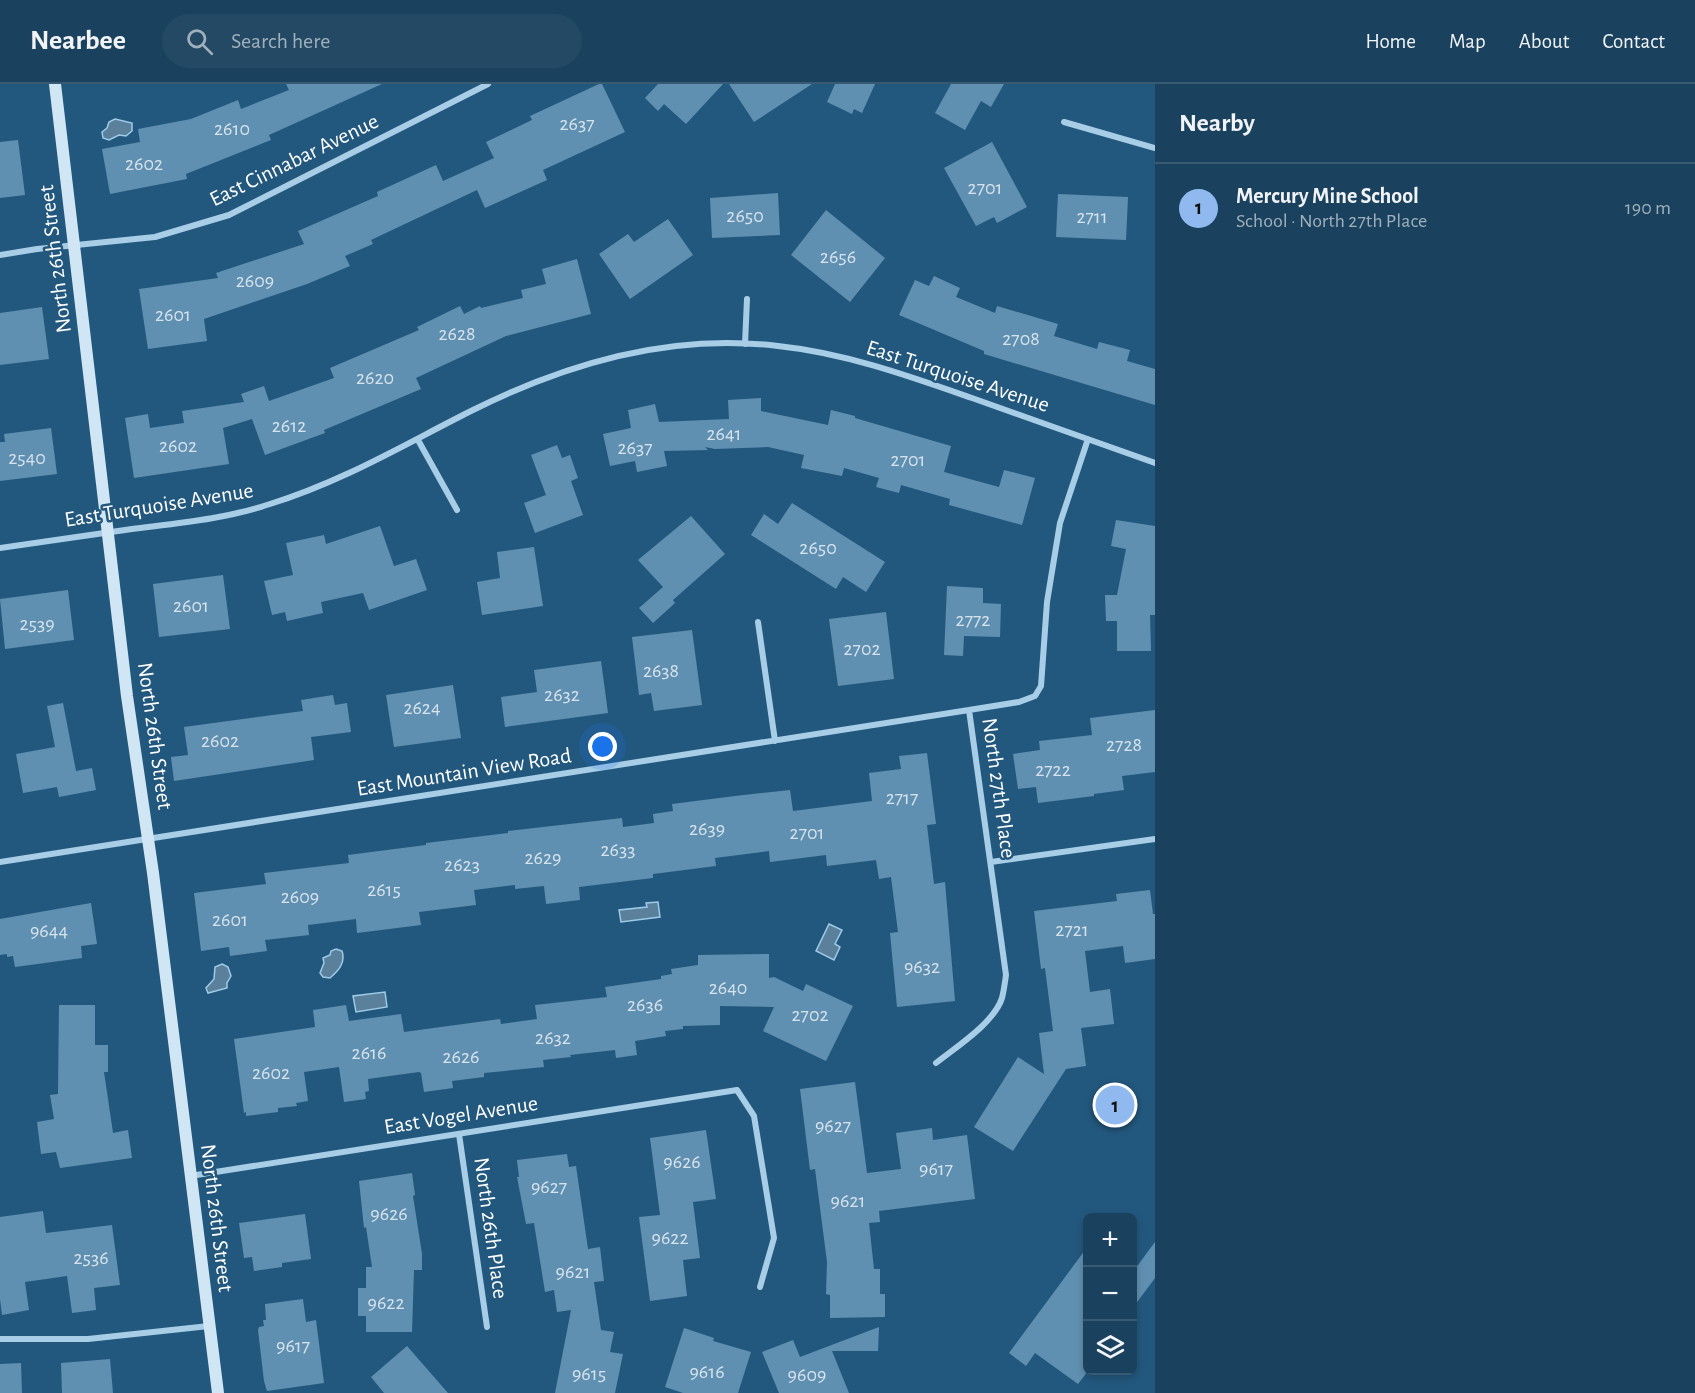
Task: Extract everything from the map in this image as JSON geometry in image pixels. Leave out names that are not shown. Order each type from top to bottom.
[{"type":"street","name":"North 26th Street","points":[[56,84],[127,696],[148,839],[218,1393]]},
{"type":"street","name":"East Cinnabar Avenue","points":[[0,255],[155,237],[229,215],[488,84]]},
{"type":"street","points":[[1064,122],[1155,148]]},
{"type":"street","points":[[745,344],[747,299]]},
{"type":"street","name":"East Turquoise Avenue","points":[[0,548],[186,523],[235,514],[271,504],[354,472],[474,409],[532,383],[600,359],[685,345],[778,345],[832,355],[896,372],[1155,463]]},
{"type":"street","name":"North 27th Place","points":[[936,1063],[991,1017],[1002,999],[1006,975],[969,710],[1019,702],[1035,696],[1041,686],[1047,602],[1060,523],[1088,439]]},
{"type":"street","points":[[418,440],[457,510]]},
{"type":"street","points":[[758,622],[775,741]]},
{"type":"street","name":"East Mountain View Road","points":[[0,862],[969,710]]},
{"type":"street","points":[[990,861],[1155,839]]},
{"type":"street","name":"East Vogel Avenue","points":[[190,1176],[737,1090],[754,1116],[774,1238],[760,1287]]},
{"type":"street","name":"North 26th Place","points":[[459,1134],[487,1327]]},
{"type":"street","points":[[0,1339],[88,1339],[210,1326]]},
{"type":"water","points":[[115,119],[132,123],[132,131],[126,136],[119,135],[109,140],[103,138],[102,132],[107,128],[109,122]]},
{"type":"water","points":[[658,902],[660,917],[621,922],[619,910],[647,907],[646,903]]},
{"type":"water","points":[[829,924],[842,930],[835,944],[840,947],[834,960],[816,951]]},
{"type":"water","points":[[336,949],[342,951],[343,955],[340,966],[330,978],[323,977],[320,973],[324,963],[323,958]]},
{"type":"water","points":[[222,964],[228,967],[231,976],[227,988],[208,993],[206,988],[214,979],[215,967]]},
{"type":"water","points":[[385,992],[387,1007],[356,1012],[353,996]]},
{"type":"building","points":[[286,84],[382,84],[269,135],[271,140],[186,174],[187,179],[110,194],[102,149],[140,142],[138,129],[191,119],[238,100],[241,109],[289,90]]},
{"type":"building","points":[[602,84],[625,132],[543,170],[547,180],[485,208],[477,190],[371,240],[373,244],[345,256],[350,266],[307,284],[204,319],[207,341],[148,349],[139,289],[218,278],[216,273],[304,244],[298,231],[378,196],[377,192],[436,165],[443,181],[494,158],[486,142],[532,120],[530,116]]},
{"type":"building","points":[[658,84],[723,84],[686,124],[664,104],[658,111],[645,98]]},
{"type":"building","points":[[729,84],[812,84],[754,122]]},
{"type":"building","points":[[835,84],[875,84],[862,113],[854,109],[852,114],[827,102]]},
{"type":"building","points":[[951,84],[1004,84],[991,107],[981,101],[965,130],[935,113]]},
{"type":"building","points":[[18,140],[25,195],[0,198],[0,142]]},
{"type":"building","points":[[992,142],[1027,207],[997,223],[994,217],[976,226],[944,168]]},
{"type":"building","points":[[778,193],[780,235],[712,238],[710,198]]},
{"type":"building","points":[[1058,194],[1128,197],[1126,240],[1056,237]]},
{"type":"building","points":[[826,210],[885,258],[850,302],[791,255]]},
{"type":"building","points":[[668,219],[693,255],[630,299],[599,254],[628,234],[634,242]]},
{"type":"building","points":[[577,259],[591,314],[506,336],[416,378],[421,389],[324,430],[325,433],[265,455],[252,419],[223,428],[229,464],[134,478],[125,418],[148,414],[150,428],[184,423],[182,411],[244,402],[241,394],[264,386],[269,401],[334,378],[330,368],[419,330],[417,327],[460,306],[464,314],[480,306],[481,308],[523,298],[521,290],[546,284],[542,269]]},
{"type":"building","points":[[934,276],[960,288],[956,297],[995,313],[997,306],[1058,324],[1054,336],[1097,349],[1099,342],[1130,350],[1127,361],[1155,369],[1155,405],[984,354],[984,351],[899,315],[915,280],[929,286]]},
{"type":"building","points":[[42,307],[49,359],[0,365],[0,313]]},
{"type":"building","points":[[761,398],[761,411],[828,425],[831,410],[951,446],[944,472],[999,487],[1004,470],[1035,478],[1022,525],[949,505],[950,499],[901,485],[899,493],[876,487],[879,478],[844,468],[842,476],[801,468],[804,455],[768,447],[715,449],[705,447],[708,450],[664,451],[667,466],[637,472],[635,461],[610,466],[603,434],[631,428],[628,410],[655,404],[659,422],[729,419],[728,400]]},
{"type":"building","points":[[51,428],[57,474],[0,481],[0,442],[5,442],[4,434]]},
{"type":"building","points":[[557,445],[562,458],[570,455],[578,478],[571,481],[583,515],[535,533],[524,503],[546,495],[531,455]]},
{"type":"building","points":[[792,503],[885,562],[866,592],[843,577],[836,589],[751,535],[764,514],[778,524]]},
{"type":"building","points":[[691,516],[725,554],[673,600],[675,603],[653,623],[639,608],[663,587],[638,560]]},
{"type":"building","points":[[1116,520],[1155,526],[1155,615],[1150,615],[1151,651],[1117,651],[1117,621],[1106,621],[1105,595],[1117,595],[1126,549],[1111,546]]},
{"type":"building","points":[[380,526],[394,566],[416,559],[427,590],[369,610],[363,593],[321,602],[323,613],[287,621],[285,612],[272,615],[264,581],[293,575],[286,543],[324,535],[326,544]]},
{"type":"building","points":[[534,547],[543,606],[482,615],[477,582],[500,578],[497,552]]},
{"type":"building","points":[[223,575],[230,629],[159,637],[153,584]]},
{"type":"building","points":[[947,586],[983,588],[983,603],[1001,604],[1000,637],[964,636],[963,656],[944,655]]},
{"type":"building","points":[[68,590],[74,640],[5,649],[0,599]]},
{"type":"building","points":[[886,612],[894,679],[838,686],[829,619]]},
{"type":"building","points":[[692,630],[702,705],[654,711],[651,693],[639,695],[632,637]]},
{"type":"building","points":[[601,661],[608,713],[505,727],[501,697],[537,692],[534,670]]},
{"type":"building","points":[[453,685],[461,738],[394,747],[386,695]]},
{"type":"building","points":[[333,695],[335,705],[347,703],[351,732],[311,737],[314,760],[174,781],[171,757],[188,755],[184,727],[303,711],[301,700]]},
{"type":"building","points":[[63,703],[76,771],[92,768],[96,790],[59,797],[57,787],[23,793],[16,754],[55,747],[47,706]]},
{"type":"building","points":[[1155,710],[1155,772],[1122,776],[1124,790],[1038,803],[1036,787],[1018,789],[1013,754],[1040,750],[1039,741],[1092,735],[1090,718]]},
{"type":"building","points":[[927,753],[936,824],[927,825],[934,884],[945,882],[955,1001],[897,1007],[890,933],[898,932],[891,877],[879,879],[876,860],[827,866],[826,855],[770,862],[769,851],[715,858],[716,866],[653,874],[653,878],[579,887],[580,900],[546,904],[544,886],[515,889],[515,885],[474,890],[476,905],[419,912],[421,925],[357,933],[356,919],[308,925],[309,935],[265,940],[267,951],[230,956],[229,947],[201,951],[194,893],[266,884],[264,873],[349,863],[348,855],[508,833],[508,831],[622,818],[623,827],[654,823],[653,814],[673,811],[672,804],[735,796],[790,790],[793,811],[872,801],[869,773],[901,769],[899,756]]},
{"type":"building","points":[[1150,890],[1153,914],[1155,914],[1155,959],[1125,963],[1123,946],[1085,951],[1090,992],[1110,989],[1114,1024],[1081,1028],[1086,1066],[1066,1069],[1013,1151],[974,1127],[1018,1057],[1044,1074],[1039,1033],[1053,1031],[1045,968],[1041,969],[1034,911],[1117,901],[1116,894]]},
{"type":"building","points":[[91,903],[97,944],[81,946],[82,958],[15,967],[13,956],[0,955],[0,919]]},
{"type":"building","points":[[769,954],[769,978],[774,977],[803,991],[806,984],[853,1006],[826,1061],[763,1031],[774,1007],[720,1006],[720,1025],[683,1026],[683,1029],[665,1031],[666,1036],[635,1041],[637,1055],[616,1058],[615,1050],[570,1055],[571,1057],[543,1060],[544,1067],[484,1073],[484,1077],[452,1081],[453,1088],[424,1092],[419,1072],[368,1079],[369,1091],[365,1092],[366,1099],[344,1102],[339,1067],[304,1072],[308,1101],[296,1103],[297,1106],[278,1108],[278,1112],[246,1116],[246,1112],[244,1113],[234,1039],[315,1027],[313,1010],[346,1005],[349,1021],[401,1014],[404,1032],[500,1019],[501,1024],[537,1019],[535,1005],[607,997],[605,987],[661,979],[661,976],[672,974],[671,969],[698,965],[698,955]]},
{"type":"building","points":[[59,1005],[95,1005],[95,1045],[108,1045],[108,1072],[104,1072],[113,1133],[128,1130],[132,1158],[60,1168],[56,1152],[41,1154],[37,1122],[54,1119],[50,1095],[58,1094]]},
{"type":"building","points":[[855,1082],[867,1173],[901,1169],[896,1133],[932,1128],[933,1140],[967,1135],[975,1199],[879,1211],[880,1222],[869,1223],[874,1269],[880,1269],[880,1294],[885,1294],[885,1317],[830,1318],[830,1295],[826,1294],[827,1262],[815,1169],[810,1170],[800,1089]]},
{"type":"building","points":[[706,1130],[716,1199],[693,1202],[700,1258],[683,1260],[687,1296],[650,1301],[639,1217],[660,1215],[650,1138]]},
{"type":"building","points":[[567,1154],[569,1167],[576,1166],[588,1249],[600,1247],[604,1281],[594,1282],[601,1330],[614,1332],[610,1352],[623,1354],[615,1393],[555,1393],[571,1310],[557,1312],[554,1290],[545,1292],[534,1223],[526,1224],[517,1177],[519,1177],[517,1160]]},
{"type":"building","points":[[412,1173],[422,1270],[414,1270],[412,1332],[366,1332],[366,1316],[358,1316],[358,1288],[366,1288],[366,1267],[372,1267],[366,1227],[364,1228],[359,1181]]},
{"type":"building","points":[[43,1211],[46,1233],[112,1225],[120,1285],[94,1288],[96,1310],[72,1313],[67,1276],[25,1282],[29,1310],[2,1315],[0,1217]]},
{"type":"building","points":[[305,1214],[311,1259],[282,1263],[282,1267],[254,1271],[252,1257],[244,1258],[239,1223]]},
{"type":"building","points":[[1155,1242],[1155,1278],[1137,1302],[1137,1267]]},
{"type":"building","points":[[1083,1253],[1083,1375],[1085,1375],[1078,1384],[1035,1353],[1026,1366],[1009,1353]]},
{"type":"building","points":[[303,1299],[306,1322],[316,1320],[324,1383],[267,1391],[258,1330],[259,1327],[264,1326],[263,1320],[266,1320],[265,1304]]},
{"type":"building","points":[[879,1327],[878,1351],[832,1351],[849,1393],[779,1393],[762,1352],[793,1340],[800,1357]]},
{"type":"building","points":[[684,1328],[714,1338],[713,1341],[751,1352],[738,1393],[683,1393],[665,1387]]},
{"type":"building","points":[[407,1346],[448,1393],[384,1393],[371,1377]]},
{"type":"building","points":[[110,1359],[113,1393],[62,1393],[61,1363]]},
{"type":"building","points":[[21,1363],[22,1393],[0,1393],[0,1364]]},
{"type":"place","name":"Mercury Mine School","points":[[1115,1105]]}]
